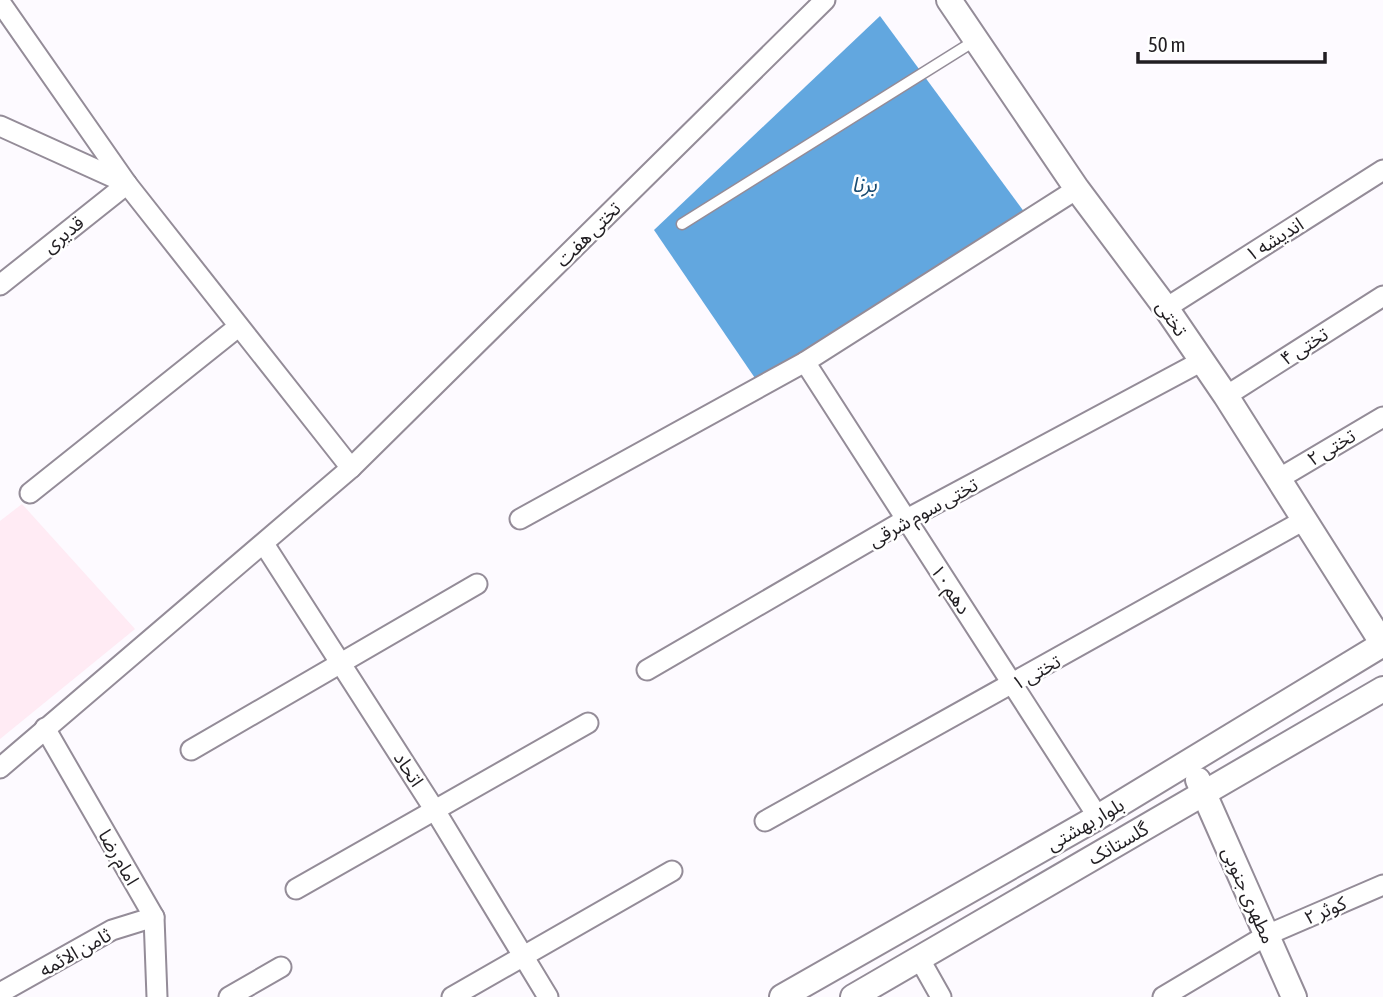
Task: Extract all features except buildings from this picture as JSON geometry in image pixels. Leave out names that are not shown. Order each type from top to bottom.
[{"type":"street","name":"تختی هفت","points":[[0,768],[351,468],[825,0]]},
{"type":"street","name":"تختی","points":[[949,0],[1077,189],[1166,308],[1226,396],[1383,644]]},
{"type":"street","points":[[0,2],[127,184],[351,468]]},
{"type":"street","points":[[0,127],[127,184]]},
{"type":"street","name":"اندیشه ۱","points":[[1166,308],[1383,170]]},
{"type":"street","name":"قدیری","points":[[0,285],[127,184]]},
{"type":"street","points":[[520,519],[805,362],[1077,189]]},
{"type":"street","name":"تختی ۴","points":[[1226,396],[1383,296]]},
{"type":"street","points":[[30,493],[238,327]]},
{"type":"street","name":"تختی سوم شرقی","points":[[647,670],[905,520],[1202,361]]},
{"type":"street","name":"دهم ۱۰","points":[[805,362],[1098,817]]},
{"type":"street","name":"تختی ۲","points":[[1280,478],[1383,417]]},
{"type":"street","name":"تختی ۱","points":[[765,821],[1306,519]]},
{"type":"street","name":"اتحاد","points":[[264,544],[436,811],[548,997]]},
{"type":"street","points":[[191,750],[477,584]]},
{"type":"street","name":"بلوار بهشتی","points":[[782,997],[1098,817],[1383,644]]},
{"type":"street","name":"گلستانک","points":[[853,997],[1383,689]]},
{"type":"street","points":[[296,889],[588,723]]},
{"type":"street","name":"امام رضا","points":[[45,728],[154,917],[157,997]]},
{"type":"street","name":"مطهری جنوبی","points":[[1191,762],[1294,997]]},
{"type":"street","points":[[452,997],[522,954],[672,871]]},
{"type":"street","name":"کوثر ۲","points":[[1163,997],[1267,935],[1383,885]]},
{"type":"street","name":"ثامن الائمه","points":[[0,993],[112,930],[154,917]]},
{"type":"street","points":[[919,958],[941,997]]},
{"type":"street","points":[[229,997],[281,967]]},
{"type":"lane","points":[[682,224],[976,40]]},
{"type":"shaded area","points":[[22,504],[135,629],[0,739],[0,521]]},
{"type":"water","name":"برنا","points":[[880,16],[1025,213],[759,384],[654,230]]}]
